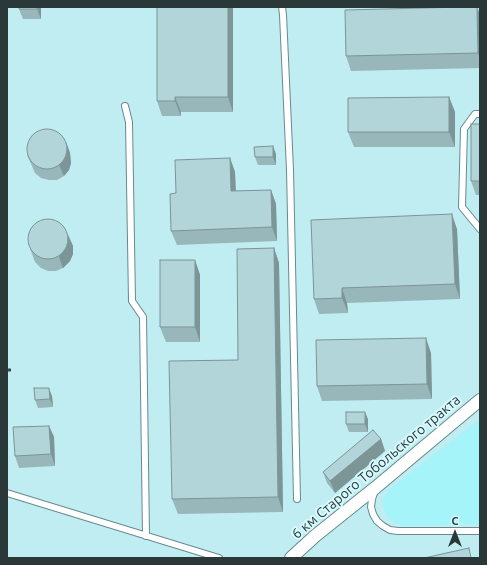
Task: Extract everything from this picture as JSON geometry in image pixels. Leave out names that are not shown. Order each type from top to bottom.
[{"type":"street","name":"6 км Старого Тобольского тракта","points":[[291,558],[315,536],[376,488],[480,400]]},
{"type":"lane","points":[[282,7],[290,170],[297,499]]},
{"type":"lane","points":[[124,106],[129,122],[132,301],[143,317],[146,536]]},
{"type":"lane","points":[[480,114],[475,114],[464,129],[462,207],[480,229]]},
{"type":"lane","points":[[376,488],[371,507],[373,514],[380,524],[390,530],[480,531]]},
{"type":"lane","points":[[7,493],[219,558]]},
{"type":"shaded area","points":[[7,7],[480,7],[480,558],[7,558]]},
{"type":"shaded area","points":[[480,419],[480,524],[405,526],[395,523],[386,515],[382,503],[387,491]]},
{"type":"building","points":[[19,7],[37,7],[37,9],[19,9]]},
{"type":"building","points":[[157,7],[228,7],[228,97],[175,97],[175,101],[157,101]]},
{"type":"building","points":[[477,7],[478,53],[346,56],[345,10]]},
{"type":"building","points":[[449,97],[449,132],[348,132],[348,98]]},
{"type":"building","points":[[471,124],[480,124],[480,181],[471,181]]},
{"type":"building","points":[[51,129],[58,132],[64,138],[67,149],[66,157],[58,166],[51,169],[43,169],[36,166],[28,157],[27,145],[30,138],[39,130]]},
{"type":"building","points":[[273,146],[273,157],[255,157],[254,147]]},
{"type":"building","points":[[230,158],[231,191],[271,190],[272,227],[171,231],[170,194],[176,193],[175,160]]},
{"type":"building","points":[[452,214],[455,284],[342,288],[342,298],[314,299],[311,220]]},
{"type":"building","points":[[52,219],[59,222],[65,228],[68,239],[67,247],[59,256],[52,259],[44,259],[37,256],[29,247],[28,235],[31,228],[40,220]]},
{"type":"building","points":[[274,248],[278,497],[172,499],[169,361],[238,360],[237,249]]},
{"type":"building","points":[[160,260],[195,260],[195,327],[160,327]]},
{"type":"building","points":[[426,338],[427,384],[317,386],[316,340]]},
{"type":"building","points":[[34,388],[49,388],[50,399],[35,400]]},
{"type":"building","points":[[346,412],[365,412],[365,424],[346,424]]},
{"type":"building","points":[[49,426],[51,454],[15,456],[13,427]]},
{"type":"building","points":[[373,430],[381,439],[330,481],[323,472]]},
{"type":"building","points":[[469,548],[471,558],[424,558]]}]
